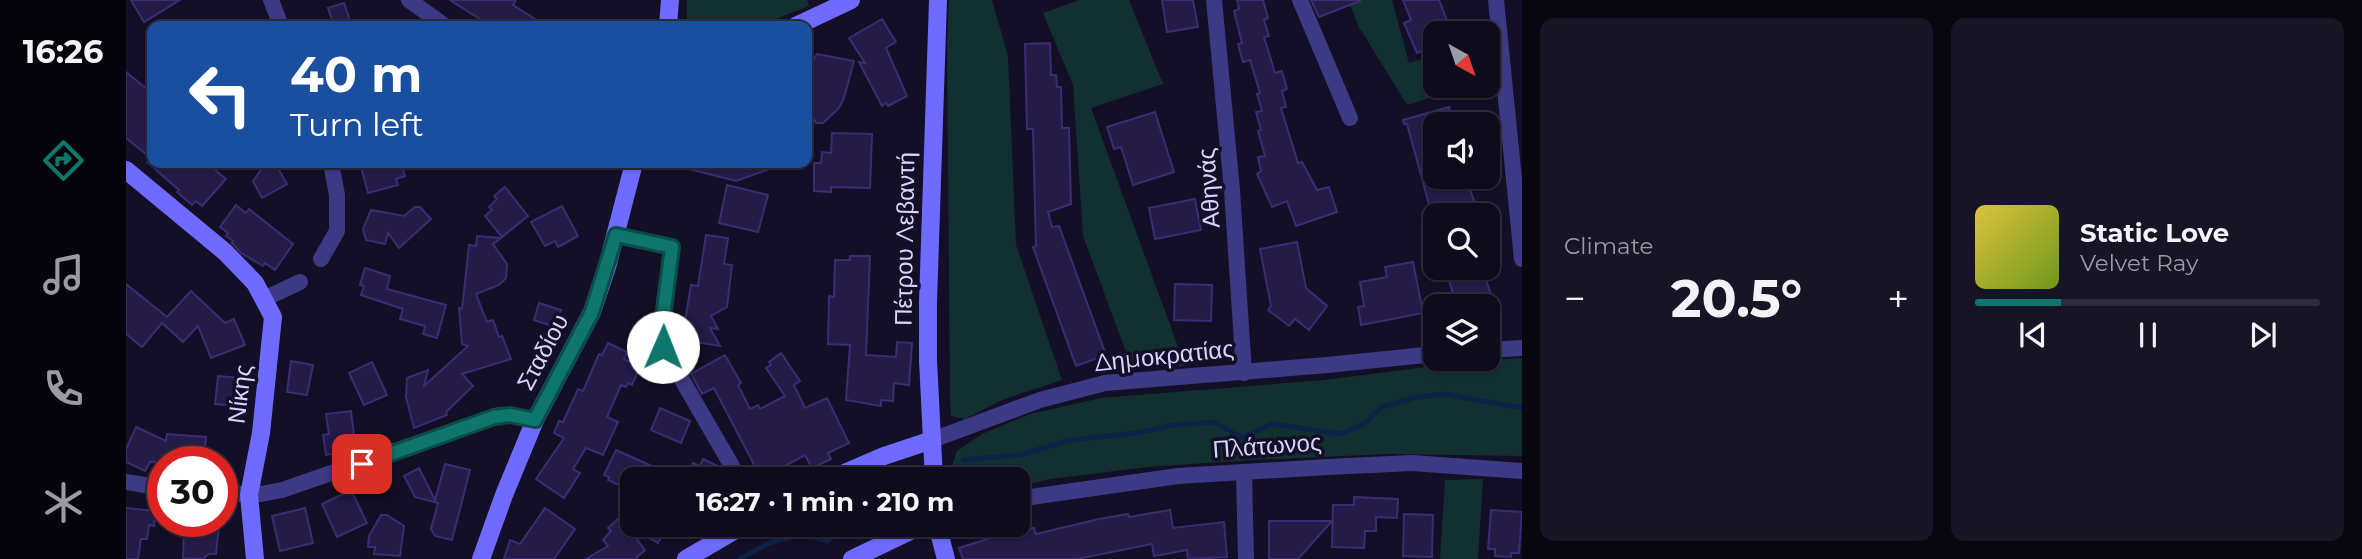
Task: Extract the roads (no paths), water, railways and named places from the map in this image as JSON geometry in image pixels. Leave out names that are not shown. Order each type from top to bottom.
[{"type":"street","points":[[271,0],[279,21]]},
{"type":"street","points":[[410,0],[438,21]]},
{"type":"street","points":[[668,21],[670,0]]},
{"type":"street","points":[[806,21],[850,0]]},
{"type":"street","name":"Πέτρου Λεβαντή","points":[[933,467],[928,302],[938,0]]},
{"type":"street","name":"Αθηνάς","points":[[1214,0],[1231,176],[1244,373]]},
{"type":"street","points":[[1300,0],[1350,118]]},
{"type":"street","points":[[1496,0],[1515,113],[1522,259]]},
{"type":"street","points":[[321,259],[337,231],[337,195],[332,168]]},
{"type":"street","name":"Σταδίου","points":[[481,559],[535,420],[592,312],[616,235],[633,168]]},
{"type":"street","points":[[126,170],[226,252],[256,283],[264,299],[300,282]]},
{"type":"street","points":[[616,235],[672,247],[662,326],[663,347],[732,467]]},
{"type":"street","name":"Νίκης","points":[[255,559],[249,495],[261,433],[273,317],[264,299]]},
{"type":"street","points":[[1500,349],[1522,348]]},
{"type":"street","name":"Δημοκρατίας","points":[[857,467],[1040,400],[1105,383],[1244,373],[1423,355]]},
{"type":"street","points":[[238,495],[270,493],[311,481],[494,417],[510,415],[535,420]]},
{"type":"street","name":"Πλάτωνος","points":[[1030,497],[1178,476],[1412,463],[1522,471]]},
{"type":"street","points":[[1244,473],[1246,559]]},
{"type":"street","points":[[126,482],[147,485]]},
{"type":"street","points":[[686,559],[724,537]]},
{"type":"street","points":[[852,559],[898,537]]},
{"type":"street","points":[[940,537],[946,559]]},
{"type":"waterway","points":[[963,460],[1019,455],[1071,440],[1137,433],[1173,425],[1215,422],[1241,438],[1272,424],[1340,434],[1364,424],[1382,407],[1416,397],[1444,394],[1522,408]]},
{"type":"waterway","points":[[740,559],[769,543],[792,537]]},
{"type":"waterway","points":[[814,537],[828,541],[832,537]]}]
